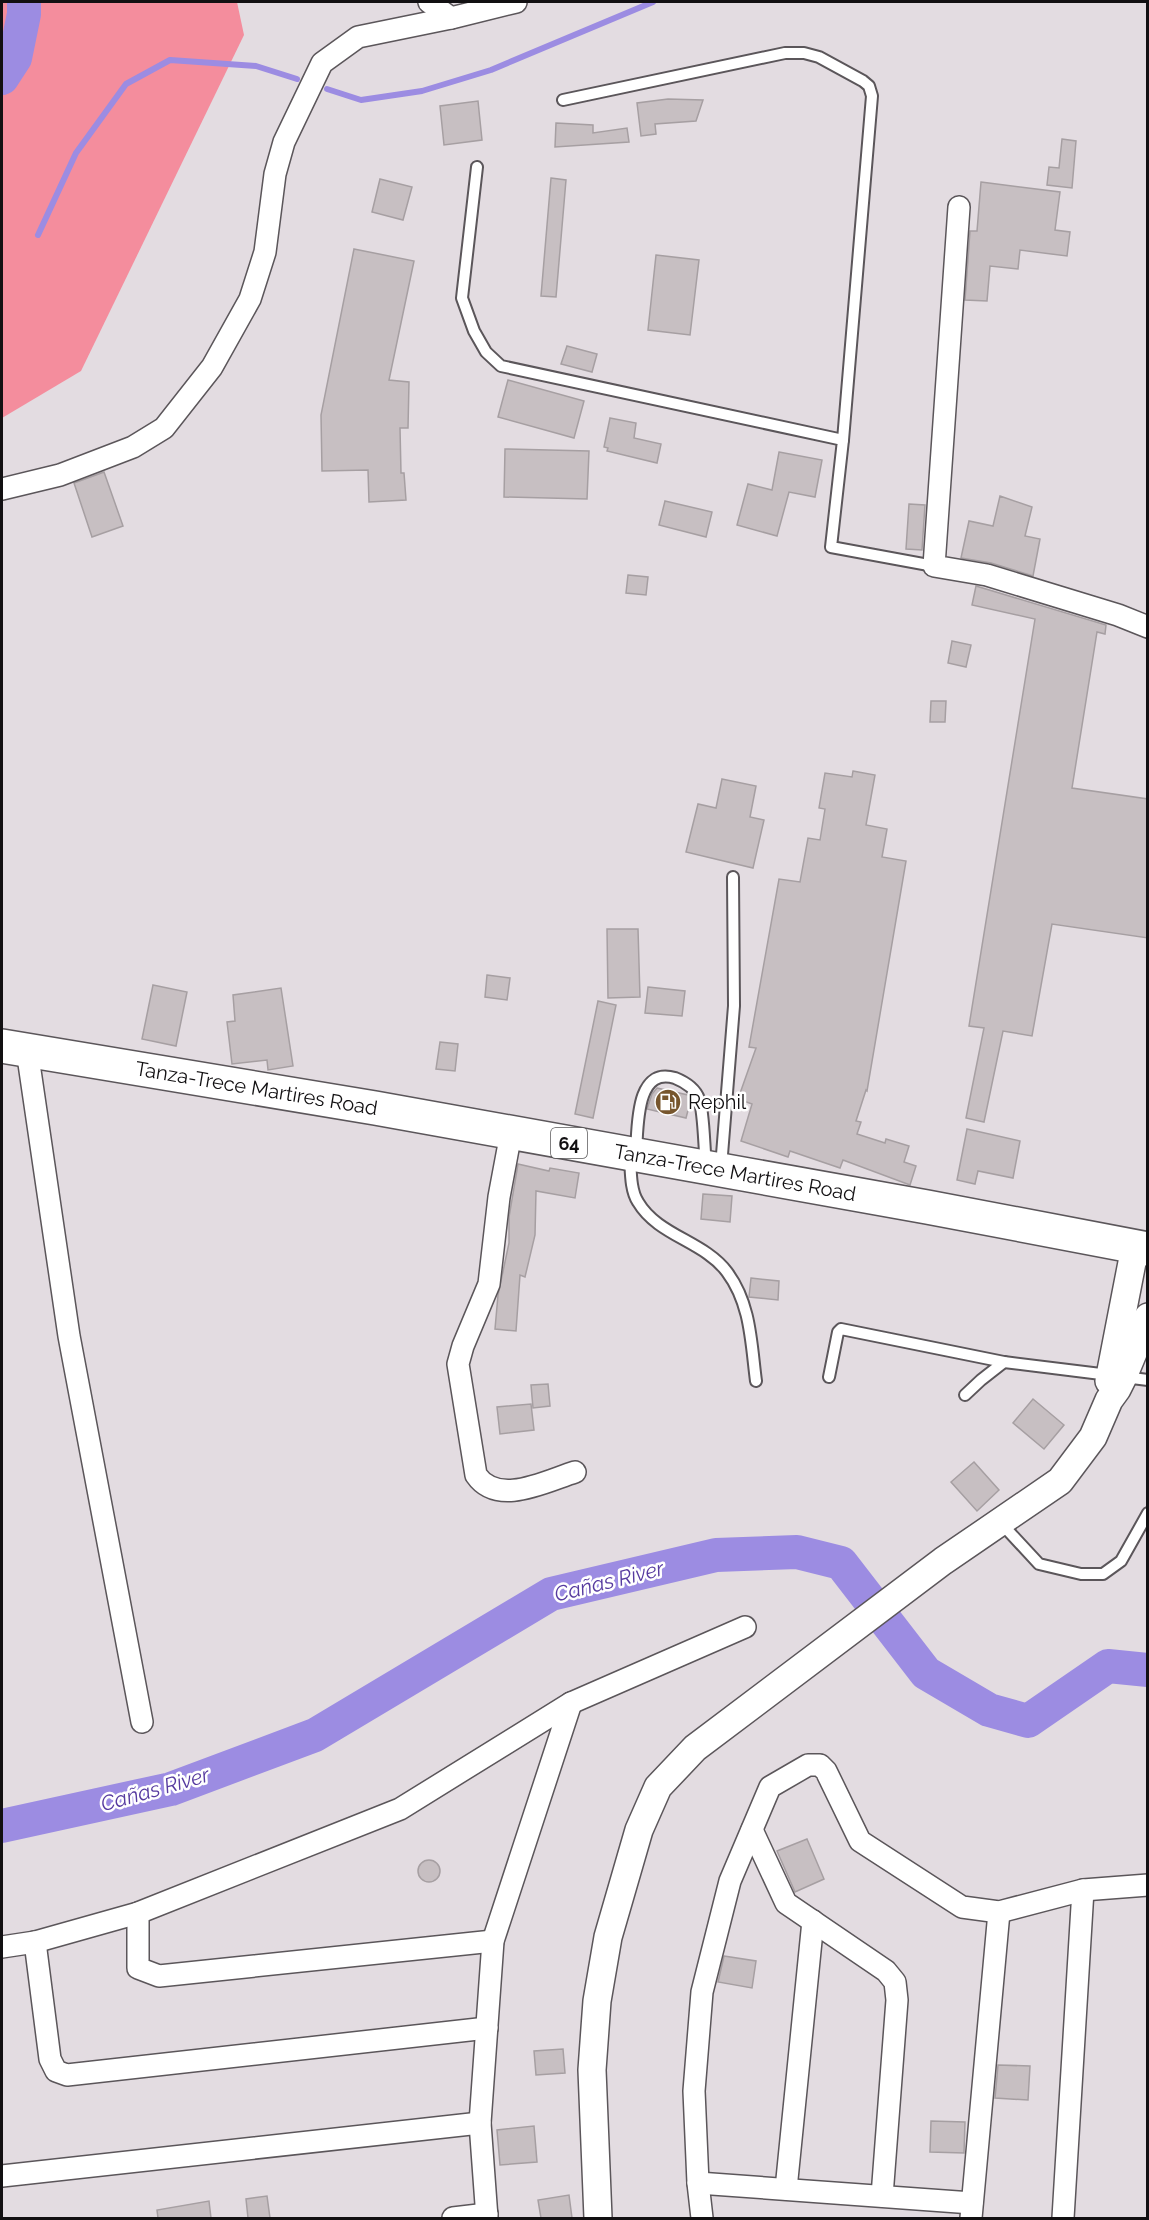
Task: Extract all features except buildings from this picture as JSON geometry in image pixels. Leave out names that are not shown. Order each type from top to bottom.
[{"type":"main road","name":"Tanza-Trece Martires Road","points":[[14,1048],[511,1132],[1144,1247]]},
{"type":"street","points":[[2,489],[70,471],[133,447],[165,428],[212,367],[250,298],[265,252],[275,174],[284,142],[322,63],[358,37],[439,7],[516,2]]},
{"type":"street","points":[[959,207],[934,567],[987,575],[1118,615],[1148,627]]},
{"type":"street","points":[[14,1048],[142,1722]]},
{"type":"street","points":[[511,1132],[499,1197],[489,1284],[463,1346],[458,1364],[476,1475],[482,1484],[494,1489],[514,1491],[575,1472]]},
{"type":"street","points":[[1122,1383],[1144,1247]]},
{"type":"street","points":[[598,2218],[592,2070],[597,2001],[608,1937],[639,1830],[658,1786],[695,1748],[943,1561],[1060,1481],[1093,1437],[1122,1383],[1148,1317]]},
{"type":"street","points":[[2,1947],[35,1942],[138,1913],[400,1809],[571,1703],[745,1627]]},
{"type":"street","points":[[453,2218],[487,2216],[480,2123],[494,1941],[571,1703]]},
{"type":"street","points":[[702,2218],[694,2091],[702,1992],[730,1881],[770,1787],[808,1765],[820,1765],[826,1771],[860,1841],[962,1907],[999,1912],[1083,1890],[1148,1885]]},
{"type":"street","points":[[752,1830],[786,1903],[886,1971],[895,1982],[897,2000],[882,2196]]},
{"type":"street","points":[[1062,2218],[1083,1890]]},
{"type":"street","points":[[698,2182],[882,2196],[971,2211],[999,1912]]},
{"type":"street","points":[[138,1913],[138,1968],[159,1976],[494,1941]]},
{"type":"street","points":[[786,2189],[813,1921]]},
{"type":"street","points":[[35,1942],[50,2059],[56,2071],[67,2075],[487,2028]]},
{"type":"street","points":[[2,2176],[480,2123]]},
{"type":"lane","points":[[563,100],[785,53],[804,53],[819,57],[869,86],[872,96],[843,440],[831,547],[934,567]]},
{"type":"lane","points":[[477,167],[462,298],[480,342],[486,352],[501,366],[843,440]]},
{"type":"lane","points":[[713,1169],[734,1006],[733,877]]},
{"type":"lane","points":[[713,1169],[699,1099],[692,1088],[674,1078],[652,1079],[641,1102],[632,1154],[637,1201],[660,1226],[709,1254],[726,1271],[743,1298],[756,1382]]},
{"type":"lane","points":[[829,1377],[838,1332],[841,1329],[1122,1383]]},
{"type":"lane","points":[[965,1395],[1004,1362]]},
{"type":"lane","points":[[1001,1523],[1039,1564],[1081,1574],[1103,1574],[1121,1562],[1148,1514]]},
{"type":"shaded area","points":[[2,2],[237,2],[244,35],[81,371],[2,418]]},
{"type":"waterway","points":[[2,78],[15,58],[24,14],[24,2]]},
{"type":"waterway","points":[[327,89],[361,100],[422,91],[491,70],[653,2]]},
{"type":"waterway","points":[[38,235],[76,153],[126,84],[170,60],[256,66],[297,79]]},
{"type":"waterway","name":"Cañas River","points":[[2,1826],[171,1789],[315,1735],[551,1594],[716,1555],[797,1552],[841,1563],[926,1673],[989,1710],[1028,1721],[1108,1666],[1148,1670]]},
{"type":"place","name":"Rephil","points":[[668,1102]]}]
